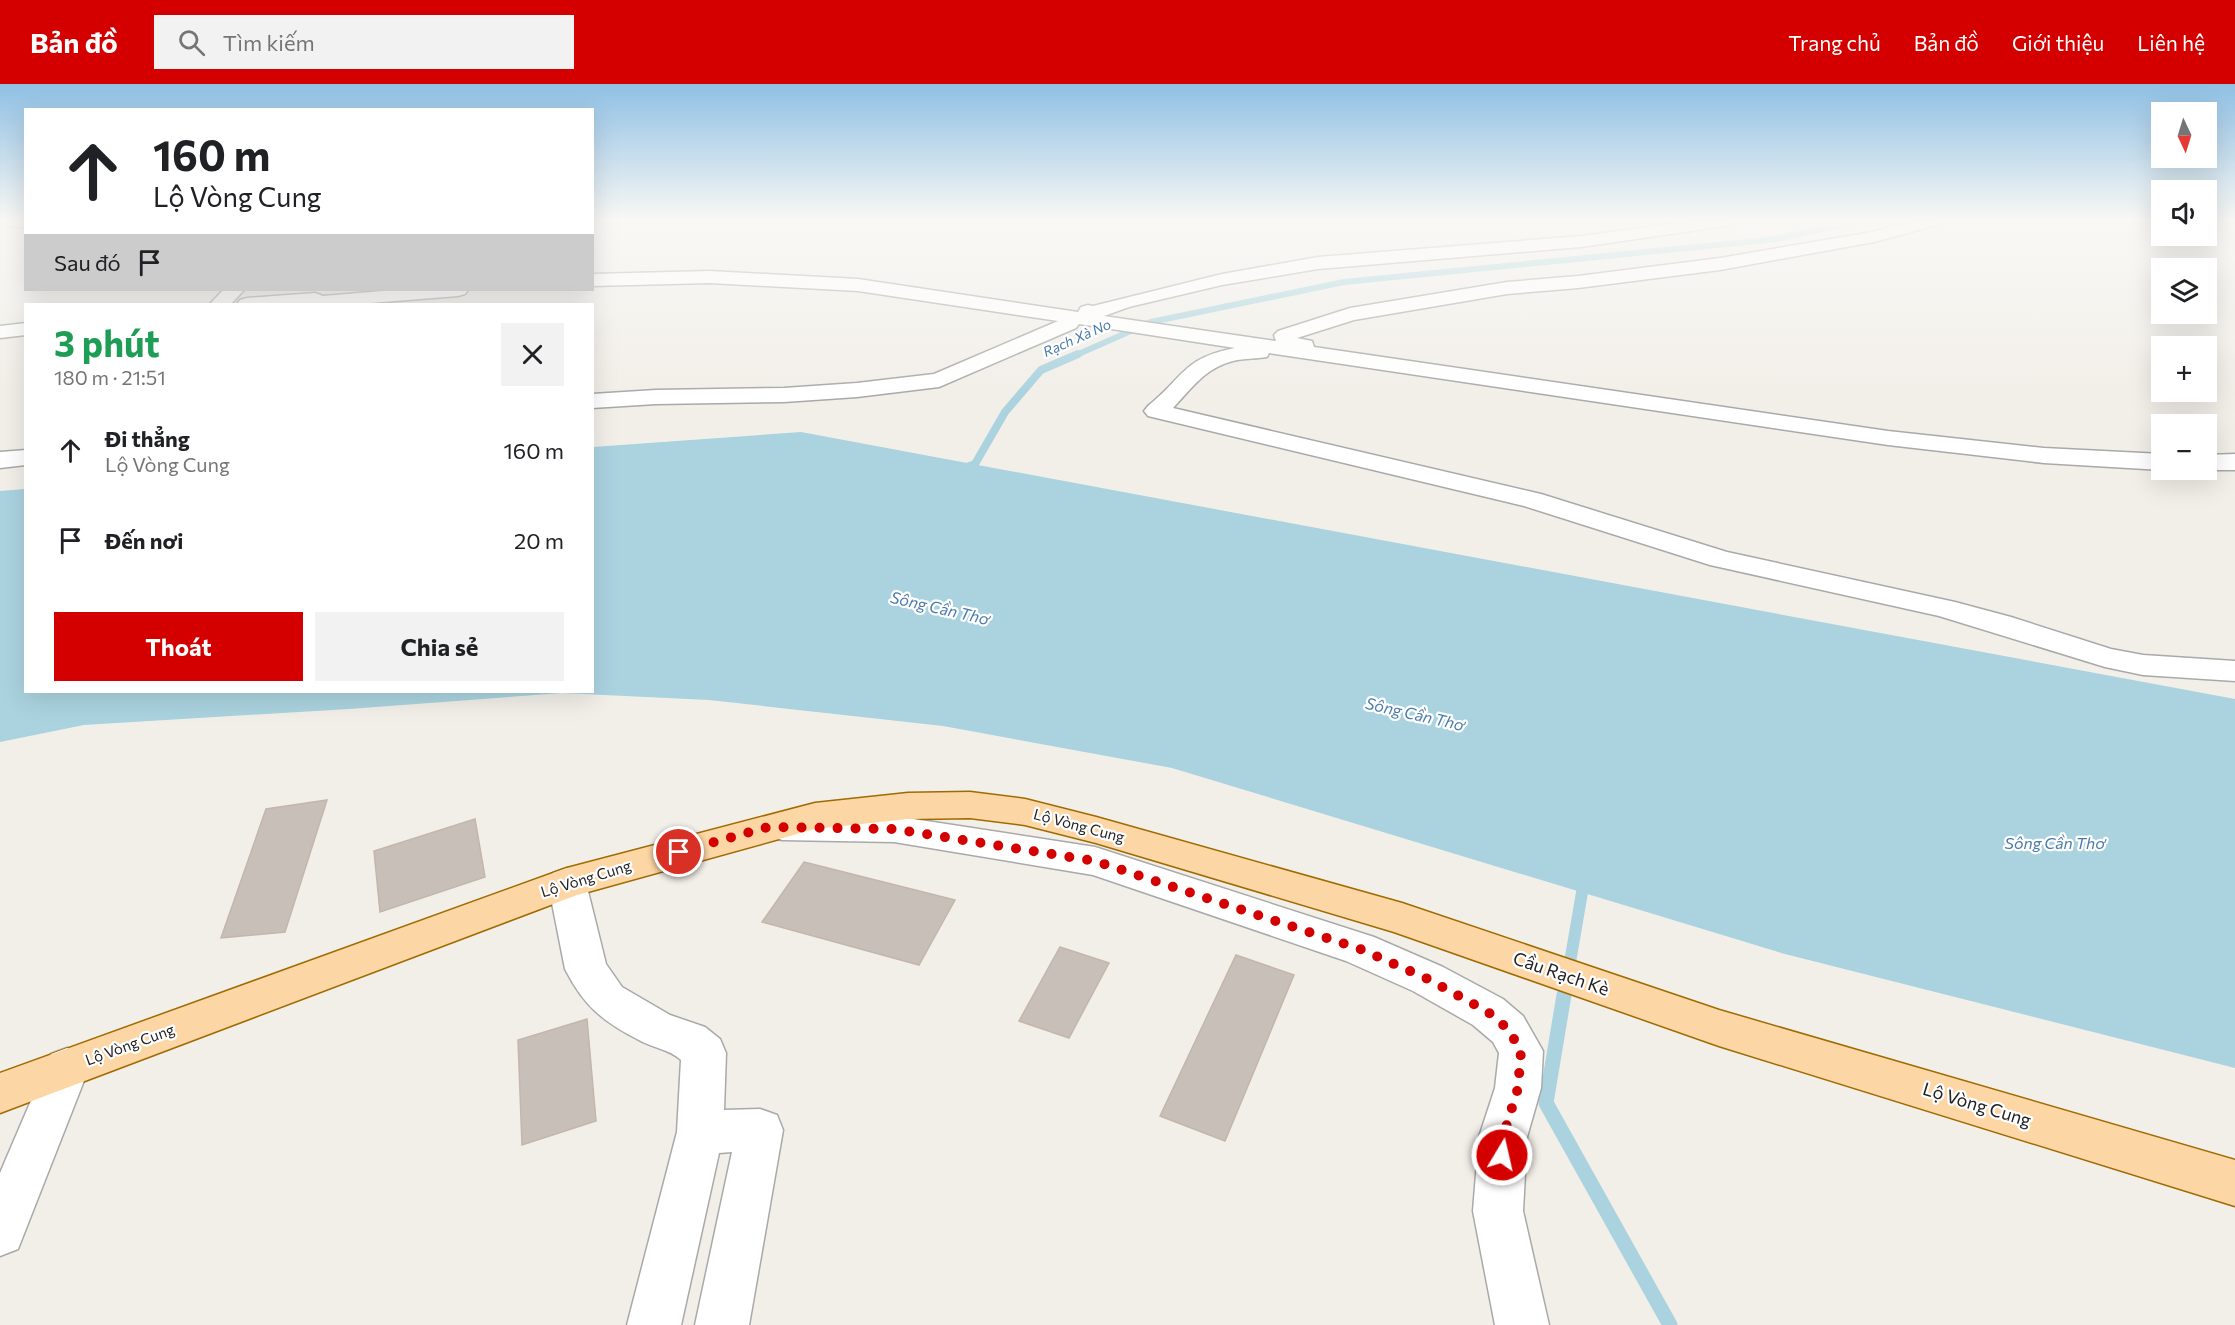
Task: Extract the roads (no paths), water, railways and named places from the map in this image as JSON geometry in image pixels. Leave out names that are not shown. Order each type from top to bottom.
[{"type":"main road","name":"Lộ Vòng Cung","points":[[0,1093],[567,883],[814,816],[908,806],[970,805],[1025,812],[1402,920]]},
{"type":"main road","name":"Cầu Rạch Kè","points":[[1402,920],[1719,1028]]},
{"type":"main road","name":"Lộ Vòng Cung","points":[[1719,1028],[2235,1183]]},
{"type":"street","points":[[594,280],[678,279]]},
{"type":"street","points":[[765,279],[858,285],[966,300],[1849,433],[1992,452],[2087,460],[2151,462]]},
{"type":"street","points":[[966,300],[986,299],[1095,312],[1195,285],[1228,279]]},
{"type":"street","points":[[1335,356],[1289,343],[1285,335],[1350,314],[1507,288],[1602,279]]},
{"type":"street","points":[[221,303],[233,291]]},
{"type":"street","points":[[306,303],[446,291]]},
{"type":"street","points":[[261,303],[410,294]]},
{"type":"street","points":[[368,303],[410,294]]},
{"type":"street","points":[[594,401],[656,397],[784,395],[857,390],[939,380],[1069,324],[980,306],[966,300]]},
{"type":"street","points":[[0,332],[24,329]]},
{"type":"street","points":[[1335,356],[1295,356],[1257,351],[1226,357],[1202,366],[1189,375],[1173,397],[1156,411],[1532,501],[1720,559],[1944,608],[2000,623],[2105,657],[2143,665],[2235,671]]},
{"type":"street","points":[[0,460],[24,457]]},
{"type":"street","points":[[2217,463],[2235,462]]},
{"type":"street","points":[[768,827],[894,829],[1095,861],[1360,949],[1428,979],[1488,1012],[1508,1029],[1521,1051],[1518,1088],[1503,1137],[1498,1211],[1522,1325]]},
{"type":"street","points":[[567,883],[586,969],[607,999],[655,1028],[689,1040],[704,1053],[700,1132],[654,1325]]},
{"type":"street","points":[[0,1232],[67,1068]]},
{"type":"street","points":[[700,1132],[760,1130],[722,1325]]},
{"type":"water","name":"Sông Cần Thơ","points":[[801,432],[2235,699],[2235,1068],[1785,954],[1172,768],[943,726],[709,700],[562,693],[594,693],[594,447]]},
{"type":"water","name":"Sông Cần Thơ","points":[[24,489],[24,693],[562,693],[84,725],[0,742],[0,491]]},
{"type":"waterway","name":"Rạch Xà No","points":[[1074,356],[1151,322],[1344,282],[1375,279]]},
{"type":"waterway","name":"Rạch Xà No","points":[[961,469],[975,464],[1005,412],[1041,370],[1078,354]]},
{"type":"waterway","points":[[1564,997],[1584,881]]},
{"type":"waterway","points":[[1564,995],[1546,1103],[1670,1325]]}]
